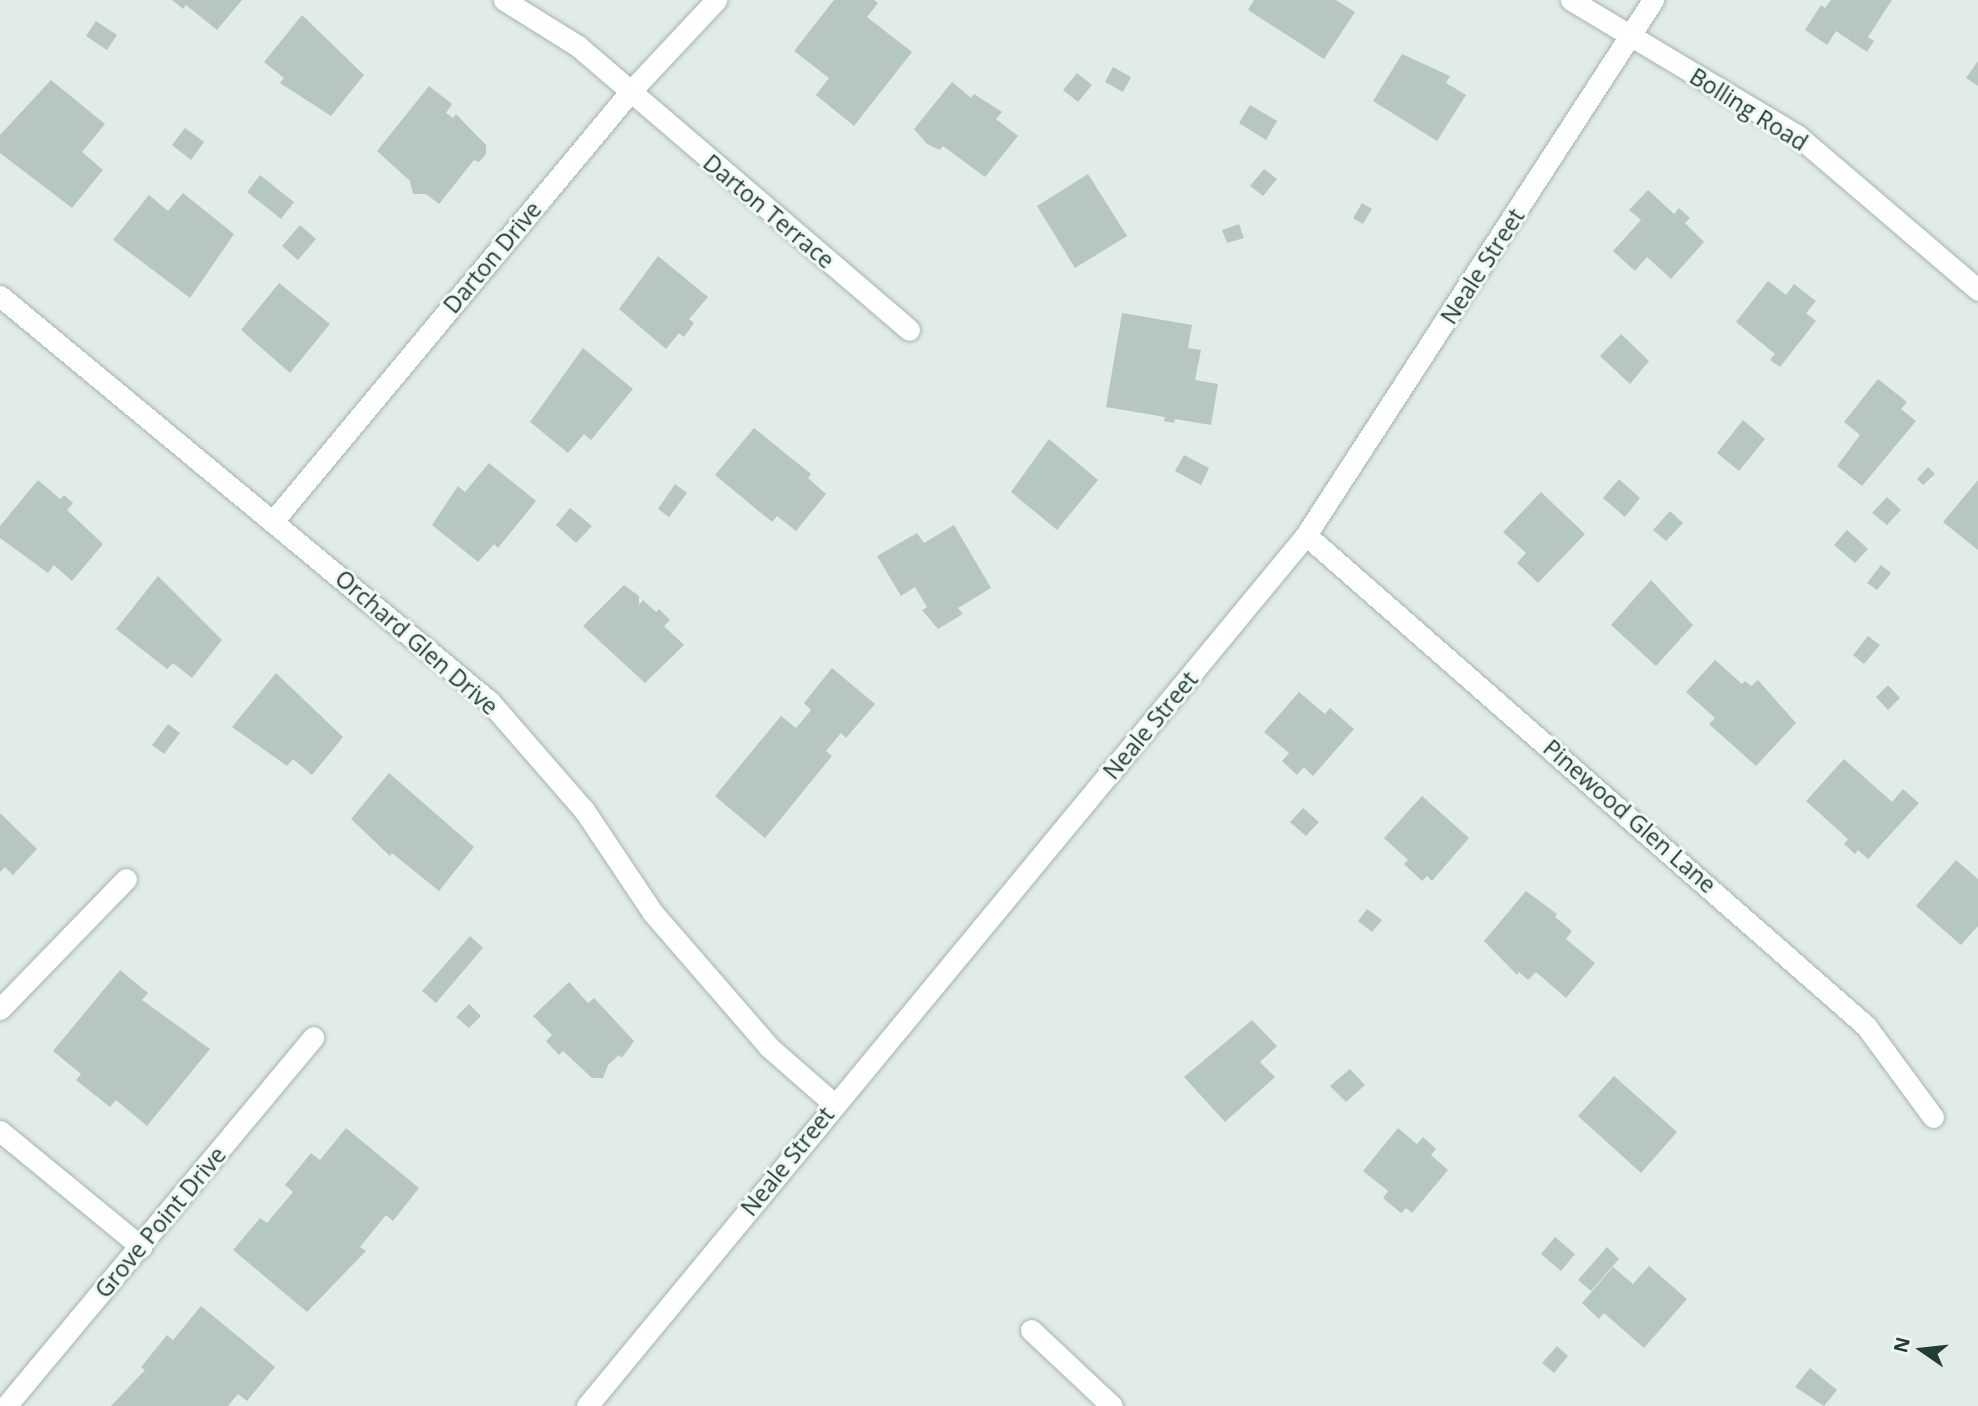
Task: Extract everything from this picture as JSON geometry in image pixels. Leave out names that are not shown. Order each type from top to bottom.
[{"type":"street","name":"Darton Terrace","points":[[504,0],[578,46],[909,330]]},
{"type":"street","name":"Darton Drive","points":[[274,520],[630,92],[716,0]]},
{"type":"street","name":"Bolling Road","points":[[1571,0],[1798,136],[1978,290]]},
{"type":"street","name":"Neale Street","points":[[587,1406],[1306,535],[1653,0]]},
{"type":"street","name":"Orchard Glen Drive","points":[[0,296],[274,520],[490,702],[583,810],[653,913],[769,1047],[834,1104]]},
{"type":"street","name":"Pinewood Glen Lane","points":[[1306,535],[1866,1026],[1933,1117]]},
{"type":"street","points":[[0,1009],[126,879]]},
{"type":"street","name":"Grove Point Drive","points":[[6,1406],[313,1037]]},
{"type":"street","points":[[0,1131],[141,1247]]},
{"type":"street","points":[[1031,1330],[1112,1406]]},
{"type":"building","points":[[172,0],[242,0],[217,30],[186,5],[183,9]]},
{"type":"building","points":[[834,0],[874,0],[878,3],[867,17],[912,52],[854,126],[816,95],[829,78],[794,51]]},
{"type":"building","points":[[1254,0],[1336,0],[1355,12],[1324,59],[1248,10]]},
{"type":"building","points":[[1831,0],[1892,0],[1868,37],[1874,41],[1867,52],[1836,31],[1827,45],[1805,30],[1821,5],[1825,8]]},
{"type":"building","points":[[302,15],[364,75],[331,116],[280,83],[284,78],[264,62]]},
{"type":"building","points":[[96,21],[117,35],[107,50],[86,36]]},
{"type":"building","points":[[1402,54],[1450,76],[1446,83],[1466,95],[1437,141],[1373,101]]},
{"type":"building","points":[[1978,61],[1978,86],[1966,78]]},
{"type":"building","points":[[1113,67],[1131,77],[1123,92],[1105,82]]},
{"type":"building","points":[[1077,73],[1092,85],[1078,102],[1063,90]]},
{"type":"building","points":[[51,80],[105,124],[82,152],[103,170],[72,208],[0,153],[0,135]]},
{"type":"building","points":[[952,82],[971,98],[974,94],[1002,112],[996,119],[1018,136],[985,177],[943,146],[940,150],[927,144],[914,129]]},
{"type":"building","points":[[429,86],[452,104],[446,113],[453,118],[456,114],[486,145],[486,154],[479,162],[474,160],[439,204],[426,194],[413,194],[410,181],[377,151]]},
{"type":"building","points":[[1250,105],[1277,121],[1266,140],[1239,123]]},
{"type":"building","points":[[185,128],[204,142],[191,160],[172,145]]},
{"type":"building","points":[[1264,169],[1277,179],[1263,196],[1250,186]]},
{"type":"building","points":[[1088,174],[1127,236],[1075,268],[1037,206]]},
{"type":"building","points":[[260,175],[294,202],[281,219],[247,192]]},
{"type":"building","points":[[1648,190],[1674,214],[1679,208],[1690,218],[1685,223],[1704,242],[1671,279],[1647,257],[1635,271],[1613,251],[1641,220],[1629,210]]},
{"type":"building","points":[[183,193],[234,234],[190,298],[113,240],[149,195],[168,211]]},
{"type":"building","points":[[1362,203],[1372,209],[1363,224],[1353,218]]},
{"type":"building","points":[[1239,224],[1244,238],[1227,243],[1222,230]]},
{"type":"building","points":[[300,225],[316,239],[298,260],[282,246]]},
{"type":"building","points":[[658,256],[708,297],[689,319],[694,323],[684,337],[679,333],[666,349],[619,309]]},
{"type":"building","points":[[1768,281],[1786,295],[1794,284],[1816,301],[1806,313],[1816,321],[1780,367],[1770,360],[1775,354],[1736,322]]},
{"type":"building","points":[[279,283],[330,324],[290,373],[241,330]]},
{"type":"building","points":[[1122,313],[1192,325],[1188,348],[1201,350],[1195,380],[1218,384],[1211,425],[1175,419],[1174,423],[1164,421],[1165,417],[1106,407]]},
{"type":"building","points":[[1621,334],[1649,361],[1630,384],[1600,356]]},
{"type":"building","points":[[583,348],[633,389],[591,440],[584,434],[568,453],[530,422]]},
{"type":"building","points":[[1878,379],[1907,402],[1901,409],[1916,421],[1862,486],[1837,466],[1860,435],[1844,422]]},
{"type":"building","points":[[1743,420],[1765,439],[1739,471],[1717,453]]},
{"type":"building","points":[[754,428],[811,474],[808,478],[826,494],[796,531],[777,516],[772,522],[715,475]]},
{"type":"building","points":[[1049,439],[1098,480],[1057,530],[1011,492]]},
{"type":"building","points":[[1184,455],[1209,468],[1201,485],[1175,471]]},
{"type":"building","points":[[489,463],[536,501],[498,548],[494,544],[478,562],[432,525],[458,486],[465,492]]},
{"type":"building","points":[[1928,467],[1935,474],[1923,485],[1917,479]]},
{"type":"building","points":[[1619,479],[1640,498],[1625,517],[1603,498]]},
{"type":"building","points":[[38,480],[60,499],[64,495],[73,503],[67,510],[103,544],[72,581],[54,565],[48,573],[0,538],[0,526]]},
{"type":"building","points":[[1978,480],[1978,550],[1943,522]]},
{"type":"building","points":[[675,484],[687,493],[669,517],[658,509]]},
{"type":"building","points":[[1541,492],[1585,534],[1538,583],[1517,563],[1526,553],[1503,532]]},
{"type":"building","points":[[1887,497],[1901,510],[1887,525],[1872,513]]},
{"type":"building","points":[[570,508],[592,526],[576,543],[556,525]]},
{"type":"building","points":[[1670,511],[1683,523],[1666,541],[1653,530]]},
{"type":"building","points":[[954,525],[991,588],[958,608],[963,614],[938,629],[922,610],[927,607],[915,587],[901,596],[877,556],[917,533],[924,543]]},
{"type":"building","points":[[1847,530],[1868,549],[1855,563],[1834,545]]},
{"type":"building","points":[[1881,565],[1891,573],[1877,590],[1867,583]]},
{"type":"building","points":[[158,576],[222,640],[192,678],[173,663],[167,669],[116,629]]},
{"type":"building","points":[[1651,580],[1693,625],[1656,666],[1611,625]]},
{"type":"building","points":[[624,585],[639,596],[639,605],[643,600],[656,612],[659,609],[670,620],[664,626],[684,645],[645,683],[583,626]]},
{"type":"building","points":[[1868,636],[1880,645],[1864,664],[1853,655]]},
{"type":"building","points":[[1715,660],[1742,684],[1745,681],[1751,686],[1758,680],[1796,723],[1756,766],[1709,724],[1715,718],[1686,692]]},
{"type":"building","points":[[832,668],[875,704],[846,738],[841,733],[826,751],[832,756],[765,838],[715,796],[781,716],[796,728],[811,710],[804,703]]},
{"type":"building","points":[[276,673],[343,737],[312,775],[293,759],[287,766],[232,727]]},
{"type":"building","points":[[1888,685],[1900,698],[1888,710],[1876,697]]},
{"type":"building","points":[[1299,692],[1325,714],[1330,708],[1354,729],[1313,776],[1304,767],[1297,775],[1282,761],[1289,753],[1264,732]]},
{"type":"building","points":[[168,724],[180,733],[164,754],[152,745]]},
{"type":"building","points":[[1844,759],[1892,802],[1903,789],[1919,803],[1868,859],[1858,850],[1855,854],[1844,844],[1848,839],[1806,801]]},
{"type":"building","points":[[389,773],[474,847],[439,891],[392,853],[390,856],[351,819]]},
{"type":"building","points":[[1422,796],[1469,838],[1432,881],[1427,876],[1422,881],[1404,864],[1408,860],[1384,838]]},
{"type":"building","points":[[1303,808],[1319,822],[1306,836],[1290,822]]},
{"type":"building","points":[[0,813],[37,849],[13,875],[5,867],[0,872]]},
{"type":"building","points":[[1956,860],[1978,879],[1978,926],[1961,945],[1916,906]]},
{"type":"building","points":[[1526,891],[1557,914],[1555,917],[1572,931],[1566,939],[1595,963],[1566,998],[1536,972],[1528,980],[1519,972],[1517,975],[1484,941]]},
{"type":"building","points":[[1367,909],[1382,920],[1372,932],[1358,921]]},
{"type":"building","points":[[470,936],[483,948],[436,1003],[422,991]]},
{"type":"building","points":[[120,970],[148,993],[142,1000],[210,1049],[147,1126],[116,1100],[110,1107],[76,1080],[81,1074],[53,1051]]},
{"type":"building","points":[[569,982],[588,1003],[594,998],[634,1041],[622,1058],[619,1055],[608,1065],[603,1078],[592,1078],[563,1051],[559,1055],[546,1041],[552,1035],[533,1016]]},
{"type":"building","points":[[469,1004],[481,1016],[469,1028],[456,1017]]},
{"type":"building","points":[[1252,1020],[1277,1046],[1260,1062],[1275,1077],[1225,1122],[1184,1077]]},
{"type":"building","points":[[1350,1069],[1365,1085],[1346,1102],[1330,1086]]},
{"type":"building","points":[[1614,1076],[1677,1132],[1641,1173],[1578,1116]]},
{"type":"building","points":[[346,1128],[419,1188],[393,1221],[386,1215],[360,1247],[366,1251],[307,1312],[233,1250],[260,1218],[267,1223],[293,1192],[285,1185],[311,1153],[320,1160]]},
{"type":"building","points":[[1398,1128],[1417,1144],[1423,1137],[1436,1149],[1431,1155],[1448,1170],[1412,1213],[1406,1208],[1401,1213],[1383,1198],[1388,1191],[1363,1171]]},
{"type":"building","points":[[1555,1237],[1575,1254],[1561,1271],[1541,1254]]},
{"type":"building","points":[[1607,1247],[1619,1259],[1591,1291],[1578,1280]]},
{"type":"building","points":[[1649,1266],[1687,1299],[1644,1348],[1604,1313],[1599,1319],[1582,1303],[1613,1267],[1633,1284]]},
{"type":"building","points":[[201,1306],[275,1367],[247,1401],[238,1394],[228,1406],[111,1406],[145,1370],[141,1367],[167,1335],[173,1340]]},
{"type":"building","points":[[1557,1346],[1568,1356],[1554,1373],[1542,1363]]},
{"type":"building","points":[[1810,1368],[1837,1390],[1824,1406],[1795,1387]]}]
